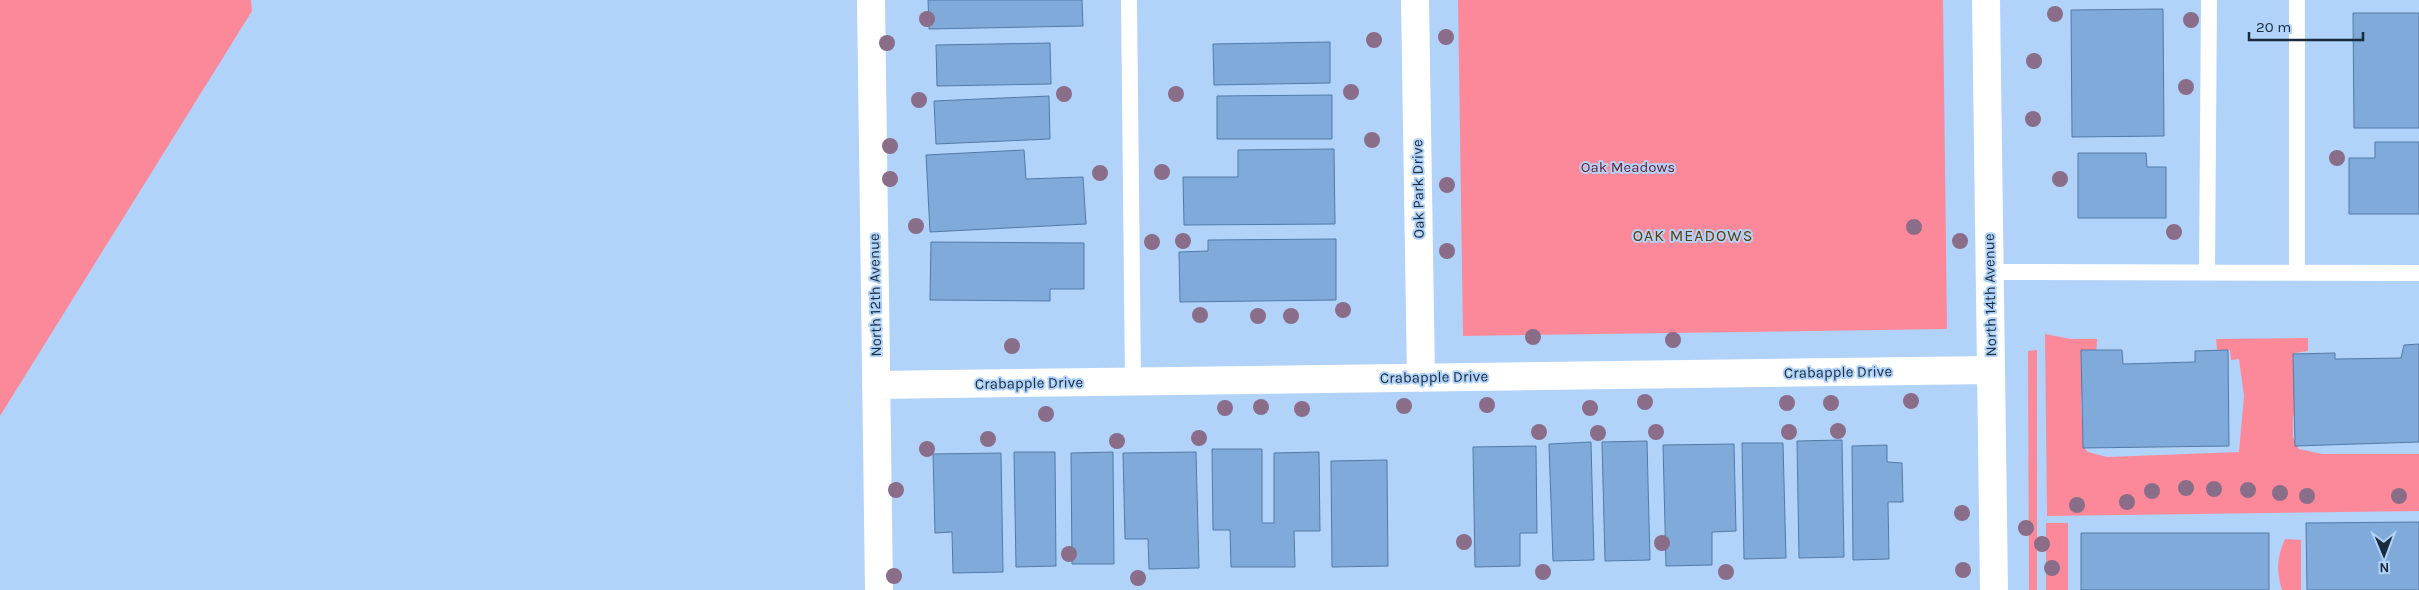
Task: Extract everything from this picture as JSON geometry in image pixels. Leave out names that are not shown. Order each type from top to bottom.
[{"type":"street","name":"North 12th Avenue","points":[[870,0],[879,590]]},
{"type":"street","name":"Oak Park Drive","points":[[1414,0],[1421,378]]},
{"type":"street","name":"North 14th Avenue","points":[[1986,0],[1994,590]]},
{"type":"street","name":"Crabapple Drive","points":[[876,385],[1991,370]]},
{"type":"lane","points":[[1129,0],[1132,381]]},
{"type":"lane","points":[[2207,272],[2209,0]]},
{"type":"lane","points":[[2297,0],[2297,272]]},
{"type":"lane","points":[[1989,272],[2419,272]]},
{"type":"green space","points":[[0,0],[251,0],[252,11],[0,416]]},
{"type":"green space","name":"Oak Meadows","points":[[1458,0],[1943,0],[1947,329],[1463,336]]},
{"type":"green space","points":[[2045,334],[2071,339],[2097,339],[2094,356],[2082,388],[2082,425],[2085,449],[2088,452],[2107,457],[2239,452],[2244,396],[2239,359],[2231,360],[2230,350],[2217,350],[2216,339],[2308,338],[2308,351],[2295,353],[2297,382],[2304,406],[2293,416],[2293,437],[2299,449],[2322,454],[2419,454],[2419,511],[2047,516]]},
{"type":"green space","points":[[2037,350],[2037,590],[2029,590],[2028,351]]},
{"type":"green space","points":[[2046,523],[2068,523],[2068,590],[2046,590]]},
{"type":"green space","points":[[2285,539],[2301,540],[2301,590],[2282,590],[2278,564]]},
{"type":"building","points":[[928,0],[1082,0],[1083,26],[929,29]]},
{"type":"building","points":[[2163,9],[2164,136],[2072,137],[2071,10]]},
{"type":"building","points":[[2353,13],[2419,13],[2419,128],[2354,128]]},
{"type":"building","points":[[1330,42],[1330,83],[1214,85],[1213,44]]},
{"type":"building","points":[[1050,43],[1051,84],[937,86],[936,45]]},
{"type":"building","points":[[1332,95],[1332,139],[1217,139],[1217,96]]},
{"type":"building","points":[[1049,96],[1050,139],[936,144],[934,101]]},
{"type":"building","points":[[2375,142],[2419,142],[2419,214],[2349,214],[2349,158],[2375,158]]},
{"type":"building","points":[[1334,149],[1335,224],[1184,225],[1183,177],[1238,177],[1238,150]]},
{"type":"building","points":[[1024,150],[1026,179],[1083,177],[1086,224],[930,232],[926,155]]},
{"type":"building","points":[[2078,153],[2146,153],[2147,167],[2166,167],[2166,218],[2078,218]]},
{"type":"building","points":[[1336,239],[1336,300],[1180,302],[1179,252],[1208,251],[1208,240]]},
{"type":"building","points":[[931,242],[1084,243],[1084,289],[1050,289],[1050,301],[930,300]]},
{"type":"building","points":[[2419,344],[2419,442],[2295,446],[2293,354],[2335,353],[2335,359],[2401,358],[2404,345]]},
{"type":"building","points":[[2081,350],[2122,350],[2123,364],[2195,362],[2195,351],[2228,350],[2229,446],[2083,448]]},
{"type":"building","points":[[1842,440],[1844,557],[1799,558],[1797,441]]},
{"type":"building","points":[[1647,441],[1650,560],[1605,561],[1602,442]]},
{"type":"building","points":[[1591,442],[1594,560],[1553,561],[1549,444]]},
{"type":"building","points":[[1742,443],[1783,443],[1786,558],[1744,559]]},
{"type":"building","points":[[1734,444],[1736,531],[1712,532],[1712,565],[1666,566],[1663,445]]},
{"type":"building","points":[[1887,445],[1887,462],[1902,463],[1903,502],[1888,502],[1889,559],[1853,560],[1852,446]]},
{"type":"building","points":[[1536,446],[1537,533],[1520,533],[1520,566],[1475,567],[1473,447]]},
{"type":"building","points":[[1212,449],[1262,449],[1262,523],[1274,523],[1274,453],[1319,452],[1320,531],[1294,531],[1295,567],[1231,567],[1230,530],[1213,530]]},
{"type":"building","points":[[1014,452],[1055,452],[1056,566],[1016,567]]},
{"type":"building","points":[[1113,452],[1114,564],[1072,564],[1071,453]]},
{"type":"building","points":[[1196,452],[1199,568],[1149,569],[1148,539],[1125,539],[1123,453]]},
{"type":"building","points":[[1001,453],[1003,572],[953,573],[952,532],[935,533],[933,454]]},
{"type":"building","points":[[1387,460],[1388,566],[1332,567],[1331,461]]},
{"type":"building","points":[[2419,522],[2419,590],[2307,590],[2306,523]]},
{"type":"building","points":[[2081,533],[2269,533],[2269,590],[2081,590]]},
{"type":"district","name":"OAK MEADOWS","points":[[1693,235]]}]
